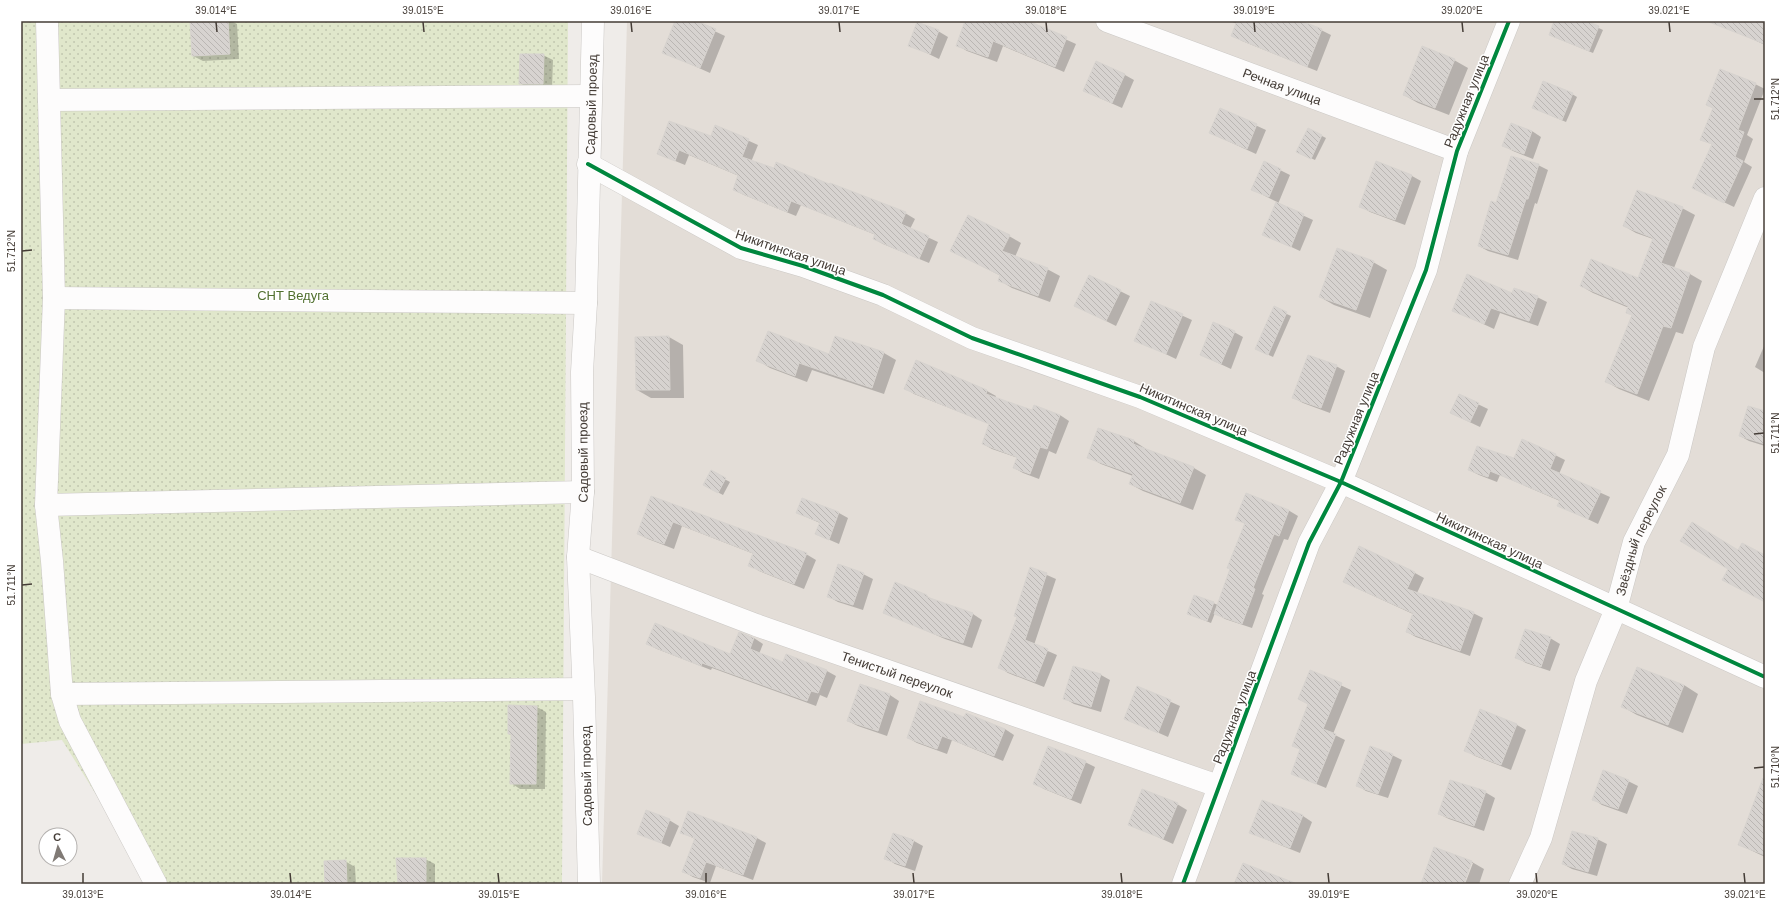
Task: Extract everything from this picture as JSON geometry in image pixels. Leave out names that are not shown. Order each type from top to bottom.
[{"type":"street","points":[[47,21],[54,298],[46,505],[52,561],[62,694],[70,722],[156,884]]},
{"type":"street","name":"Садовый проезд","points":[[588,884],[578,557],[583,492],[582,372],[586,303],[588,164],[593,21]]},
{"type":"street","name":"Речная улица","points":[[1107,21],[1457,151]]},
{"type":"street","name":"Радужная улица","points":[[1183,884],[1309,542],[1341,482],[1426,270],[1457,151],[1509,21]]},
{"type":"street","points":[[49,100],[590,96]]},
{"type":"street","name":"Никитинская улица","points":[[588,164],[740,248],[803,266],[883,295],[972,338],[1140,397],[1341,482],[1765,677]]},
{"type":"street","name":"Звёздный переулок","points":[[1520,884],[1541,838],[1586,681],[1616,609],[1634,542],[1678,456],[1704,348],[1765,198]]},
{"type":"street","points":[[54,298],[586,303]]},
{"type":"street","points":[[46,505],[583,492]]},
{"type":"street","name":"Тенистый переулок","points":[[578,557],[756,625],[1218,786]]},
{"type":"street","points":[[62,694],[583,689]]},
{"type":"shaded area","points":[[627,21],[1765,21],[1765,884],[602,884]]},
{"type":"green space","name":"СНТ Ведуга","points":[[21,21],[568,21],[562,884],[152,884],[62,740],[21,744]]},
{"type":"building","points":[[190,21],[228,21],[230,54],[192,56]]},
{"type":"building","points":[[675,21],[696,21],[716,29],[700,68],[662,53]]},
{"type":"building","points":[[965,21],[1028,21],[1067,37],[1055,67],[993,41],[988,57],[956,46]]},
{"type":"building","points":[[1237,21],[1301,21],[1322,29],[1307,67],[1231,36]]},
{"type":"building","points":[[1554,21],[1586,21],[1599,26],[1589,51],[1549,35]]},
{"type":"building","points":[[1765,21],[1765,44],[1709,22]]},
{"type":"building","points":[[917,22],[939,30],[930,54],[908,46]]},
{"type":"building","points":[[1422,46],[1455,59],[1435,108],[1403,95]]},
{"type":"building","points":[[520,54],[544,54],[543,84],[519,84]]},
{"type":"building","points":[[1096,61],[1125,74],[1112,103],[1083,91]]},
{"type":"building","points":[[1720,69],[1756,83],[1738,130],[1744,132],[1735,157],[1743,161],[1724,203],[1692,188],[1712,144],[1700,140],[1713,108],[1706,105]]},
{"type":"building","points":[[1543,81],[1573,93],[1562,120],[1532,108]]},
{"type":"building","points":[[1220,108],[1257,124],[1247,149],[1209,133]]},
{"type":"building","points":[[669,121],[711,136],[715,125],[749,139],[742,157],[774,168],[776,162],[829,184],[830,183],[906,212],[901,224],[929,236],[919,259],[873,239],[875,234],[791,201],[787,212],[733,190],[738,175],[679,150],[675,161],[657,154]]},
{"type":"building","points":[[1511,123],[1532,131],[1524,154],[1502,146]]},
{"type":"building","points":[[1308,128],[1322,135],[1311,159],[1296,152]]},
{"type":"building","points":[[1511,156],[1539,164],[1508,255],[1478,246],[1491,201],[1496,203]]},
{"type":"building","points":[[1264,161],[1281,169],[1269,197],[1251,190]]},
{"type":"building","points":[[1376,161],[1412,175],[1395,220],[1359,207]]},
{"type":"building","points":[[1637,190],[1683,207],[1661,263],[1690,273],[1671,328],[1663,326],[1637,394],[1605,382],[1632,315],[1626,313],[1628,306],[1580,286],[1591,259],[1638,278],[1653,238],[1623,226]]},
{"type":"building","points":[[1276,202],[1304,214],[1291,247],[1262,235]]},
{"type":"building","points":[[968,215],[1010,235],[1002,251],[1048,268],[1038,296],[998,281],[1000,275],[950,251]]},
{"type":"building","points":[[1337,248],[1374,261],[1356,310],[1319,297]]},
{"type":"building","points":[[1467,274],[1512,293],[1514,288],[1538,296],[1529,321],[1491,308],[1484,324],[1452,311]]},
{"type":"building","points":[[1089,275],[1121,290],[1106,321],[1074,306]]},
{"type":"building","points":[[1151,301],[1183,314],[1166,354],[1134,341]]},
{"type":"building","points":[[1274,306],[1287,312],[1268,355],[1255,349]]},
{"type":"building","points":[[1213,322],[1235,331],[1221,364],[1200,355]]},
{"type":"building","points":[[768,331],[829,354],[835,336],[884,352],[872,388],[799,363],[795,376],[756,361]]},
{"type":"building","points":[[669,336],[670,390],[636,390],[635,337]]},
{"type":"building","points":[[1308,355],[1337,365],[1321,408],[1292,398]]},
{"type":"building","points":[[916,360],[987,390],[986,394],[1032,410],[1034,405],[1060,415],[1047,449],[1040,447],[1030,474],[1013,468],[1017,457],[982,444],[989,424],[904,389]]},
{"type":"building","points":[[1459,394],[1479,403],[1470,422],[1450,413]]},
{"type":"building","points":[[1748,406],[1765,411],[1765,444],[1739,436]]},
{"type":"building","points":[[1098,428],[1134,440],[1133,444],[1194,467],[1180,503],[1129,484],[1133,474],[1087,458]]},
{"type":"building","points":[[1522,439],[1556,454],[1550,469],[1601,491],[1588,519],[1557,506],[1560,500],[1490,471],[1488,477],[1468,470],[1477,446],[1514,458]]},
{"type":"building","points":[[711,470],[726,478],[718,493],[703,485]]},
{"type":"building","points":[[1246,493],[1289,510],[1279,536],[1274,534],[1253,588],[1255,589],[1242,624],[1214,614],[1230,569],[1227,568],[1245,523],[1235,520]]},
{"type":"building","points":[[651,496],[807,553],[794,584],[748,566],[753,553],[673,522],[664,544],[637,534]]},
{"type":"building","points":[[802,498],[839,512],[829,540],[815,534],[820,522],[796,513]]},
{"type":"building","points":[[1692,522],[1738,550],[1742,543],[1765,555],[1765,602],[1722,580],[1728,569],[1680,541]]},
{"type":"building","points":[[1359,546],[1415,572],[1407,589],[1474,612],[1460,651],[1406,632],[1413,613],[1343,582]]},
{"type":"building","points":[[838,564],[864,573],[853,605],[827,597]]},
{"type":"building","points":[[1030,567],[1047,573],[1025,640],[1048,649],[1035,682],[998,668],[1017,617],[1014,616]]},
{"type":"building","points":[[895,582],[927,595],[927,597],[973,613],[963,643],[934,634],[883,613]]},
{"type":"building","points":[[1194,595],[1214,602],[1207,621],[1187,614]]},
{"type":"building","points":[[655,623],[730,654],[739,632],[754,638],[750,649],[783,662],[786,654],[827,670],[818,693],[811,691],[807,701],[702,663],[701,666],[646,644]]},
{"type":"building","points":[[1525,629],[1551,637],[1541,667],[1515,658]]},
{"type":"building","points":[[1073,666],[1101,674],[1091,707],[1063,699]]},
{"type":"building","points":[[1637,667],[1684,685],[1668,725],[1621,707]]},
{"type":"building","points":[[1310,670],[1342,683],[1323,729],[1336,734],[1316,784],[1291,774],[1300,749],[1292,746],[1308,704],[1298,699]]},
{"type":"building","points":[[860,684],[890,694],[878,731],[847,721]]},
{"type":"building","points":[[1137,686],[1171,700],[1158,733],[1124,719]]},
{"type":"building","points":[[920,701],[964,717],[966,713],[1005,729],[994,756],[942,736],[937,749],[907,738]]},
{"type":"building","points":[[508,705],[537,706],[536,784],[510,784],[511,734],[508,734]]},
{"type":"building","points":[[1480,709],[1517,724],[1501,765],[1464,751]]},
{"type":"building","points":[[1048,746],[1086,761],[1071,799],[1033,784]]},
{"type":"building","points":[[1370,746],[1393,754],[1378,794],[1356,786]]},
{"type":"building","points":[[1603,770],[1629,780],[1618,809],[1592,800]]},
{"type":"building","points":[[1763,778],[1765,779],[1765,855],[1738,845]]},
{"type":"building","points":[[1450,780],[1486,791],[1474,826],[1438,814]]},
{"type":"building","points":[[1142,789],[1178,803],[1163,839],[1128,825]]},
{"type":"building","points":[[1262,800],[1303,815],[1290,848],[1249,833]]},
{"type":"building","points":[[646,810],[670,819],[661,843],[637,834]]},
{"type":"building","points":[[688,811],[757,837],[743,875],[706,862],[700,878],[682,872],[695,838],[680,833]]},
{"type":"building","points":[[1572,831],[1598,838],[1588,872],[1562,864]]},
{"type":"building","points":[[893,833],[914,840],[905,866],[884,859]]},
{"type":"building","points":[[1434,847],[1472,861],[1464,884],[1421,884]]},
{"type":"building","points":[[396,858],[426,858],[426,883],[398,883]]},
{"type":"building","points":[[346,860],[347,884],[325,884],[324,861]]},
{"type":"building","points":[[1243,863],[1295,883],[1295,884],[1234,884]]},
{"type":"cycle path","points":[[1183,884],[1309,543],[1341,482],[1426,270],[1457,151],[1509,21]]},
{"type":"cycle path","points":[[588,164],[741,248],[803,266],[883,295],[972,338],[1140,397],[1341,482],[1765,677]]}]
